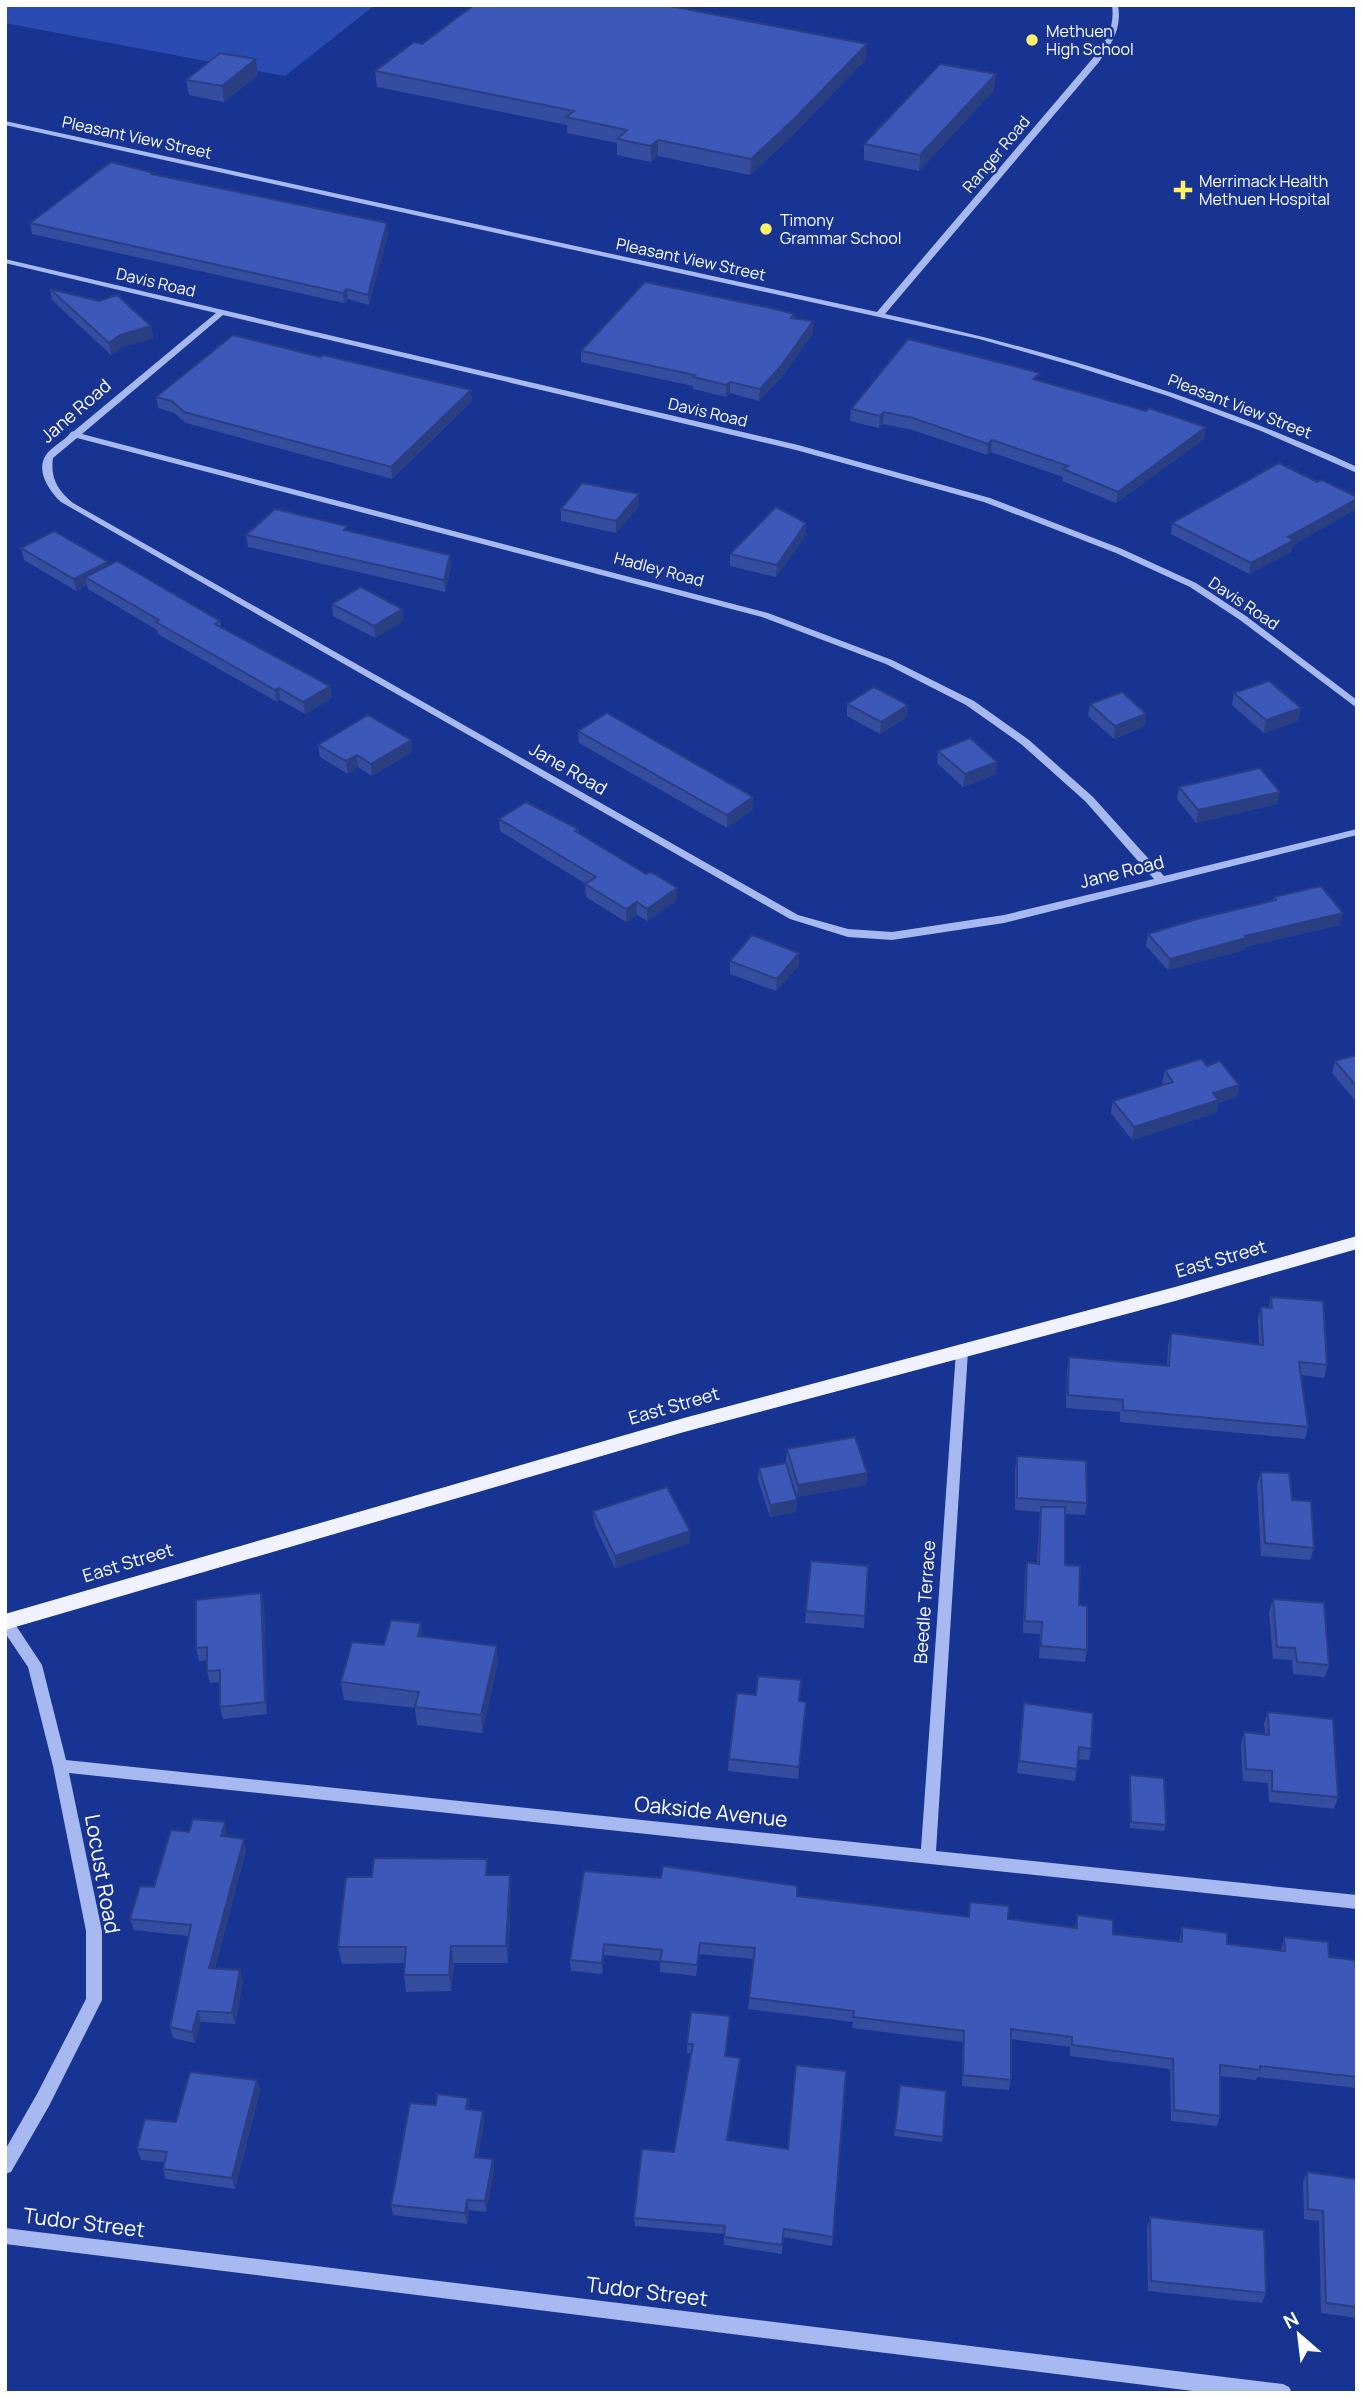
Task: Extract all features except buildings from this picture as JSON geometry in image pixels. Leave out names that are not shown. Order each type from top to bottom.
[{"type":"main road","name":"East Street","points":[[6,1622],[199,1563],[658,1432],[1357,1242]]},
{"type":"street","name":"Ranger Road","points":[[880,314],[1096,60],[1112,37],[1118,22],[1115,5]]},
{"type":"street","name":"Pleasant View Street","points":[[5,123],[880,314],[1028,350],[1205,404],[1357,470]]},
{"type":"street","name":"Davis Road","points":[[5,261],[811,451],[987,499],[1119,551],[1193,585],[1264,633],[1357,705]]},
{"type":"street","name":"Jane Road","points":[[222,312],[49,457],[46,470],[55,494],[794,918],[848,933],[892,936],[1004,919],[1357,832]]},
{"type":"street","name":"Hadley Road","points":[[74,434],[741,608],[889,662],[970,704],[1025,742],[1089,799],[1161,880]]},
{"type":"street","name":"Beedle Terrace","points":[[928,1856],[962,1351]]},
{"type":"street","name":"Locust Road","points":[[5,2166],[43,2100],[93,2000],[94,1931],[60,1766],[35,1665],[6,1622]]},
{"type":"street","name":"Oakside Avenue","points":[[60,1766],[1357,1902]]},
{"type":"street","name":"Tudor Street","points":[[5,2236],[1283,2393]]},
{"type":"shaded area","points":[[5,5],[375,5],[285,76],[5,23]]},
{"type":"place","name":"Methuen High School","points":[[1032,40]]},
{"type":"place","name":"Merrimack Health Methuen Hospital","points":[[1183,190]]},
{"type":"place","name":"Timony Grammar School","points":[[766,229]]}]
